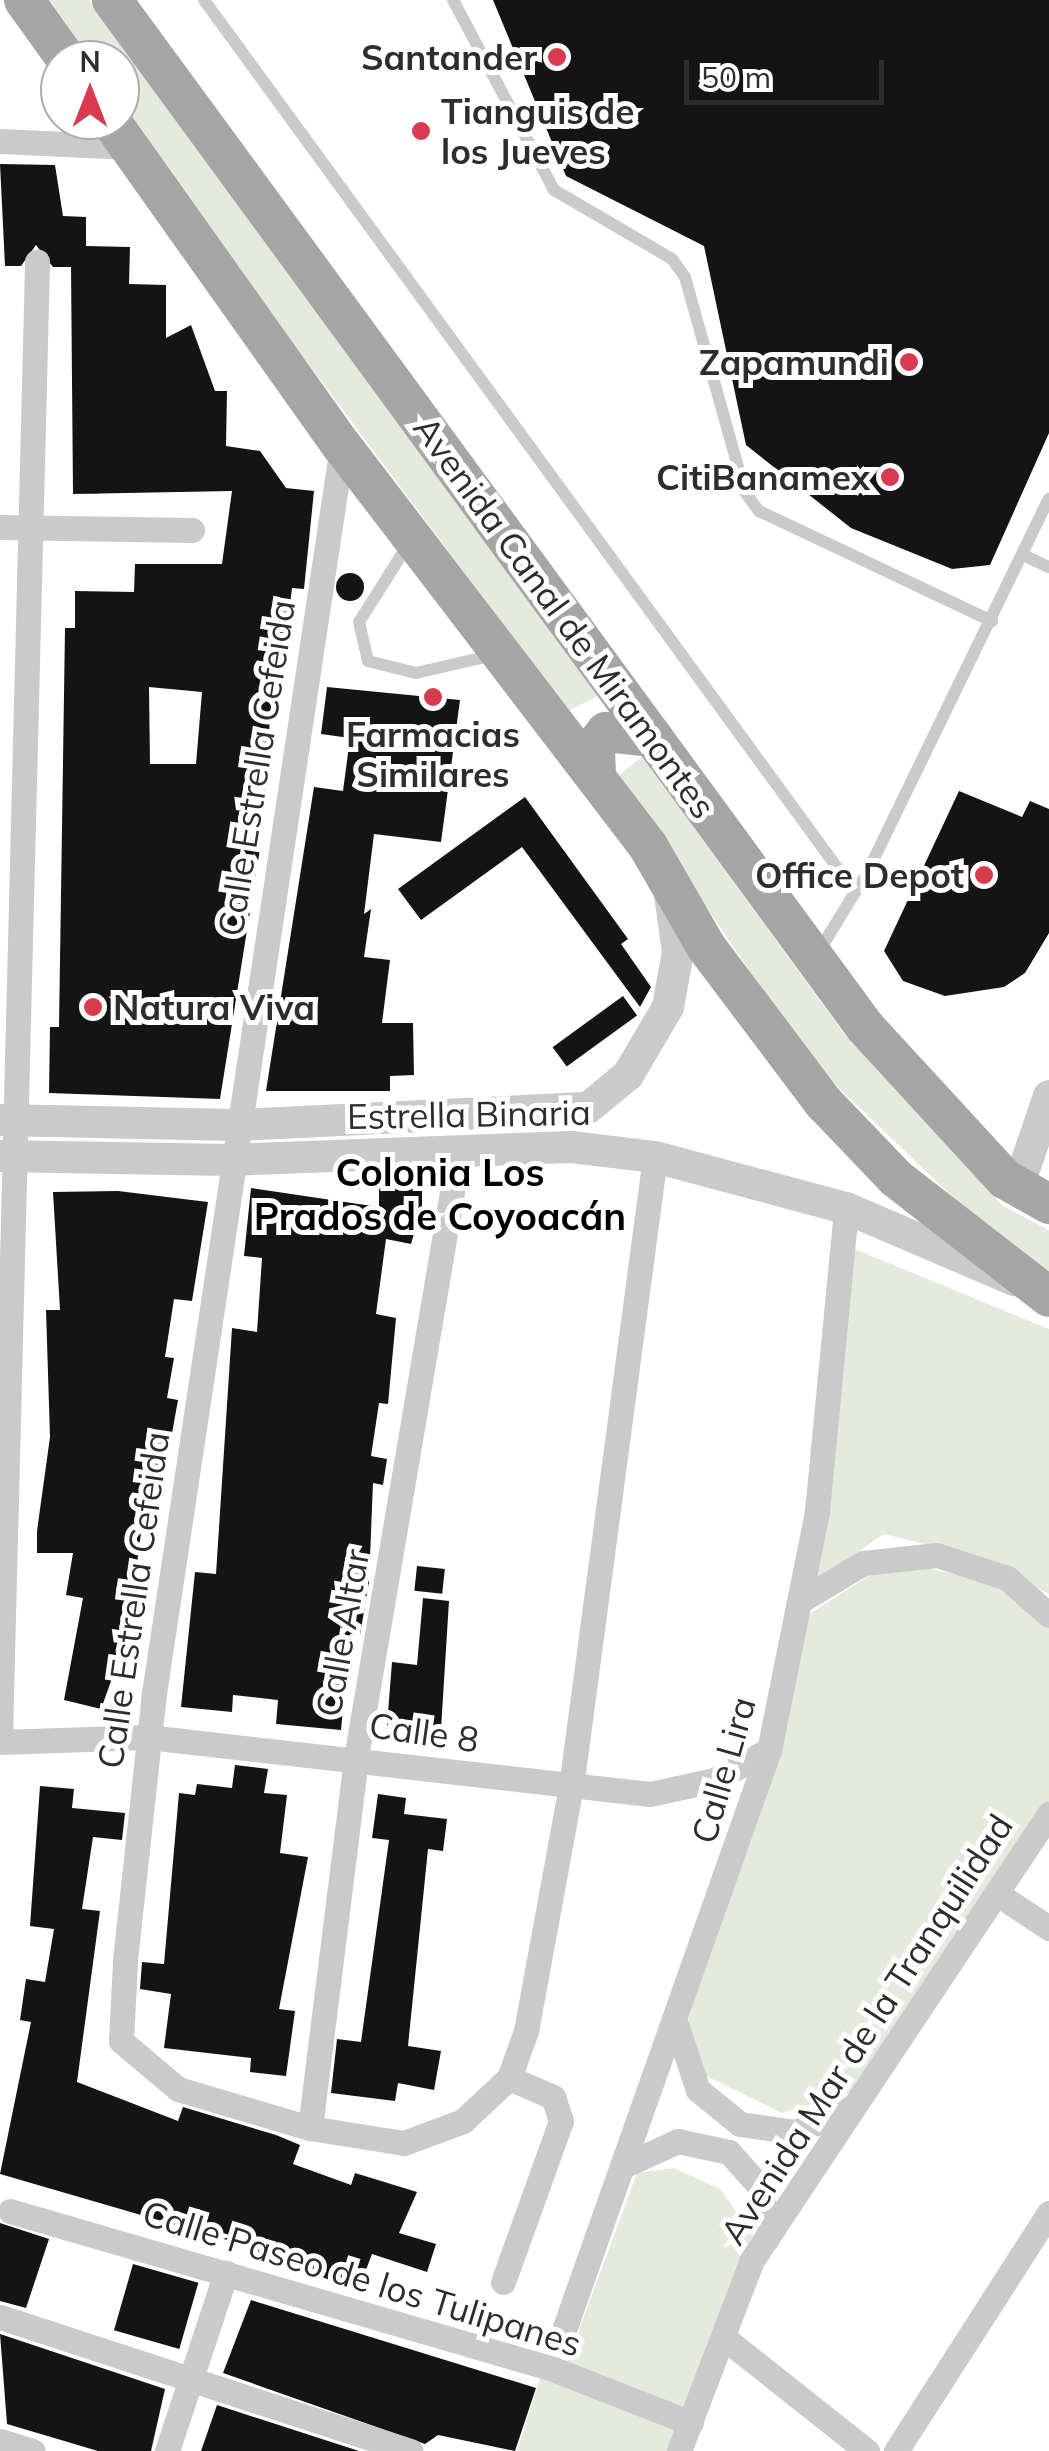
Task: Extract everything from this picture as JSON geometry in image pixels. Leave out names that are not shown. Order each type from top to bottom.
[{"type":"main road","name":"Avenida Canal de Miramontes","points":[[112,0],[865,1026],[1033,1195]]},
{"type":"main road","points":[[25,8],[51,40]]},
{"type":"main road","name":"Avenida Canal de Miramontes","points":[[124,140],[342,446],[648,846],[708,948],[824,1103],[896,1178],[1036,1290]]},
{"type":"main road","points":[[557,723],[575,730],[602,722],[613,683]]},
{"type":"main road","points":[[596,776],[595,746],[606,732],[653,736]]},
{"type":"street","points":[[0,141],[40,139]]},
{"type":"street","points":[[0,1740],[7,1121],[37,261]]},
{"type":"street","name":"Calle Estrella Cefeida","points":[[342,446],[230,1160],[148,1737],[121,2041],[178,2089],[310,2128],[404,2143],[463,2121],[509,2078],[526,2030],[570,1787],[656,1157]]},
{"type":"street","points":[[0,528],[192,530]]},
{"type":"street","name":"Estrella Binaria","points":[[7,1121],[237,1125],[588,1108],[645,1054],[675,980],[676,924],[648,846]]},
{"type":"street","points":[[1033,1195],[1049,1096]]},
{"type":"street","points":[[588,1108],[605,1127],[590,1150]]},
{"type":"street","name":"Estrella Binaria","points":[[7,1157],[230,1160],[590,1150],[656,1157],[846,1208],[1036,1290]]},
{"type":"street","name":"Calle Altar","points":[[310,2128],[356,1758],[459,1152]]},
{"type":"street","name":"Calle Lira","points":[[565,2327],[630,2163],[770,1750],[800,1602],[846,1208]]},
{"type":"street","points":[[800,1602],[863,1563],[937,1555],[996,1572],[1049,1614]]},
{"type":"street","name":"Calle 8","points":[[0,1740],[148,1737],[650,1794],[714,1780],[770,1750]]},
{"type":"street","name":"Avenida Mar de la Tranquilidad","points":[[679,2451],[722,2338],[767,2239],[1049,1814]]},
{"type":"street","points":[[996,1893],[1049,1928]]},
{"type":"street","points":[[677,2022],[698,2090],[740,2124],[813,2128],[860,2100]]},
{"type":"street","points":[[504,2282],[561,2121],[553,2097],[509,2078]]},
{"type":"street","points":[[630,2163],[678,2141],[729,2152],[762,2189],[767,2239]]},
{"type":"street","name":"Calle Paseo de los Tulipanes","points":[[10,2211],[553,2368],[691,2423]]},
{"type":"street","points":[[896,2451],[1049,2213]]},
{"type":"street","points":[[167,2451],[188,2378],[226,2273]]},
{"type":"street","points":[[0,2317],[411,2451]]},
{"type":"street","points":[[722,2338],[867,2451]]},
{"type":"street","points":[[0,2441],[32,2451]]},
{"type":"lane","points":[[204,0],[855,892]]},
{"type":"lane","points":[[453,0],[554,190],[672,258],[684,277],[744,492],[759,511],[992,621]]},
{"type":"lane","points":[[815,958],[855,892],[1049,499]]},
{"type":"lane","points":[[413,537],[359,622],[368,660],[416,672],[502,653]]},
{"type":"lane","points":[[1023,555],[1049,567]]},
{"type":"shaded area","points":[[36,0],[89,0],[118,40],[66,40]]},
{"type":"shaded area","points":[[140,70],[598,696],[568,711],[140,139]]},
{"type":"shaded area","points":[[642,757],[845,1035],[1003,1206],[1049,1230],[1049,1277],[1020,1262],[809,1059],[618,776]]},
{"type":"shaded area","points":[[845,1245],[1049,1329],[1049,1594],[977,1557],[884,1534],[815,1581]]},
{"type":"shaded area","points":[[891,1561],[979,1579],[1049,1612],[1049,1802],[856,2091],[781,2113],[700,2073],[687,2025],[802,1619]]},
{"type":"shaded area","points":[[674,2168],[720,2189],[756,2238],[686,2411],[567,2362],[637,2173]]},
{"type":"shaded area","points":[[541,2375],[679,2430],[669,2451],[517,2451]]},
{"type":"building","points":[[493,0],[1049,0],[1049,433],[990,565],[952,569],[851,528],[746,445],[704,246],[566,176]]},
{"type":"building","points":[[0,164],[55,165],[63,216],[86,217],[86,246],[130,247],[129,284],[166,285],[166,338],[191,325],[215,391],[227,391],[226,446],[260,451],[286,488],[314,491],[304,589],[292,588],[281,682],[273,681],[260,849],[220,1099],[49,1093],[50,1027],[59,1027],[65,628],[75,628],[75,591],[134,592],[135,564],[222,564],[232,491],[73,494],[71,267],[53,267],[36,245],[21,266],[5,266]],"holes":[[[149,687],[202,692],[196,764],[150,764]]]},
{"type":"building","points":[[350,573],[360,577],[364,587],[360,597],[350,601],[340,597],[336,587],[340,577]]},
{"type":"building","points":[[327,687],[460,700],[441,842],[374,834],[364,914],[371,909],[364,957],[390,960],[382,1023],[413,1023],[414,1075],[390,1076],[390,1091],[266,1091],[314,787],[343,791],[350,738],[321,734]]},
{"type":"building","name":"Office Depot","points":[[959,791],[1022,817],[1030,801],[1049,809],[1049,933],[1025,973],[1004,987],[945,996],[903,981],[884,951]]},
{"type":"building","points":[[525,797],[628,939],[621,944],[651,987],[640,1007],[522,847],[421,920],[398,889]]},
{"type":"building","points":[[623,996],[637,1015],[567,1067],[553,1047]]},
{"type":"building","points":[[379,1184],[422,1184],[422,1206],[411,1244],[386,1239],[376,1314],[396,1318],[388,1404],[379,1403],[371,1456],[387,1459],[383,1485],[373,1483],[369,1582],[360,1635],[350,1634],[341,1730],[276,1724],[278,1700],[233,1695],[232,1712],[181,1707],[195,1572],[216,1574],[232,1328],[257,1332],[262,1258],[244,1256],[251,1188],[379,1207]]},
{"type":"building","points":[[118,1191],[208,1202],[192,1301],[174,1299],[165,1357],[174,1358],[167,1398],[178,1400],[165,1472],[153,1470],[146,1494],[128,1634],[101,1709],[64,1700],[83,1598],[66,1595],[73,1553],[37,1553],[37,1531],[50,1437],[46,1310],[60,1310],[53,1192]]},
{"type":"building","points":[[417,1566],[445,1569],[442,1594],[414,1591]]},
{"type":"building","points":[[423,1598],[449,1601],[441,1729],[387,1725],[392,1662],[417,1665]]},
{"type":"building","points":[[235,1765],[268,1769],[264,1793],[287,1795],[280,1853],[308,1857],[279,2009],[295,2011],[286,2076],[250,2072],[251,2058],[164,2048],[171,1994],[140,1989],[142,1962],[164,1964],[179,1793],[195,1795],[197,1784],[232,1788]]},
{"type":"building","points":[[40,1786],[74,1789],[72,1808],[125,1813],[122,1840],[93,1837],[82,1909],[100,1911],[77,2082],[178,2121],[183,2107],[276,2135],[300,2145],[293,2164],[351,2185],[355,2173],[417,2192],[399,2233],[436,2244],[427,2272],[372,2254],[358,2291],[227,2240],[0,2174],[31,2022],[20,2020],[26,1979],[45,1982],[54,1929],[30,1926]]},
{"type":"building","points":[[378,1794],[406,1798],[404,1814],[447,1819],[443,1851],[428,1849],[408,2046],[441,2051],[434,2090],[398,2083],[395,2101],[331,2093],[337,2039],[361,2042],[389,1840],[372,1838]]},
{"type":"building","points":[[0,2223],[49,2239],[26,2308],[0,2301]]},
{"type":"building","points":[[133,2264],[198,2283],[179,2349],[114,2330]]},
{"type":"building","points":[[251,2300],[536,2388],[515,2451],[438,2435],[425,2444],[223,2373]]},
{"type":"building","points":[[0,2334],[165,2389],[151,2451],[98,2451],[7,2424]]},
{"type":"building","points":[[217,2405],[359,2451],[201,2451]]},
{"type":"place","name":"Santander","points":[[557,57]]},
{"type":"place","name":"Tianguis de los Jueves","points":[[421,131]]},
{"type":"place","name":"Zapamundi","points":[[909,362]]},
{"type":"place","name":"CitiBanamex","points":[[890,477]]},
{"type":"place","name":"Farmacias Similares","points":[[433,697]]},
{"type":"place","name":"Office Depot","points":[[984,875]]},
{"type":"place","name":"Natura Viva","points":[[93,1007]]},
{"type":"district","name":"Colonia Los Prados de Coyoacán","points":[[440,1195]]}]
